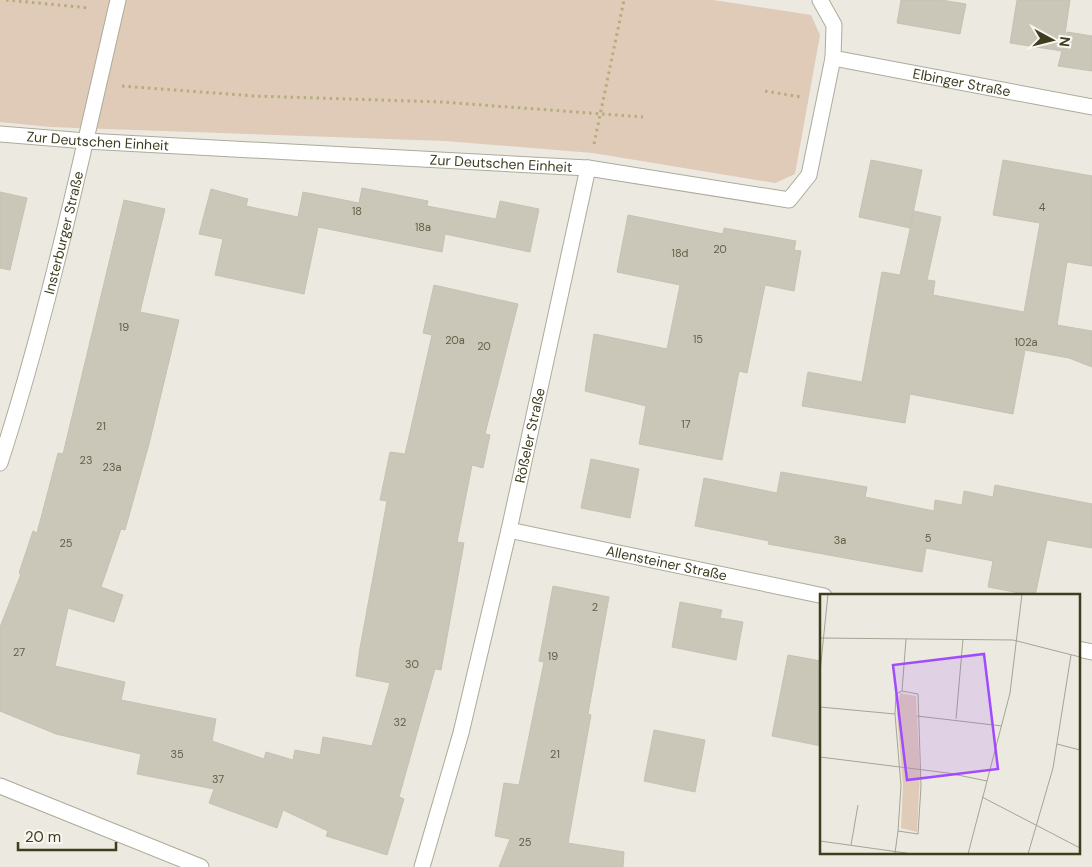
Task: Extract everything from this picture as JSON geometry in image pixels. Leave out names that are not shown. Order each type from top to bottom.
[{"type":"street","name":"Zur Deutschen Einheit","points":[[0,134],[86,141],[588,168],[790,200],[809,175],[833,58],[834,25],[820,0]]},
{"type":"street","name":"Insterburger Straße","points":[[0,463],[21,396],[86,141],[117,5]]},
{"type":"street","name":"Elbinger Straße","points":[[833,58],[1092,107]]},
{"type":"street","name":"Rößeler Straße","points":[[422,867],[461,733],[509,530],[588,168]]},
{"type":"street","name":"Allensteiner Straße","points":[[509,530],[820,595]]},
{"type":"street","points":[[0,786],[201,867]]},
{"type":"path","points":[[6,0],[117,5]]},
{"type":"path","points":[[588,168],[602,113],[624,0]]},
{"type":"path","points":[[99,85],[254,96],[442,102],[643,117]]},
{"type":"path","points":[[764,91],[823,102]]},
{"type":"shaded area","points":[[0,0],[713,0],[811,15],[820,35],[795,174],[775,183],[593,153],[445,141],[50,127],[0,122]]},
{"type":"building","points":[[901,0],[941,0],[966,4],[960,34],[897,23]]},
{"type":"building","points":[[1017,0],[1070,0],[1063,48],[1067,32],[1092,36],[1092,71],[1058,66],[1062,51],[1010,43]]},
{"type":"building","points":[[871,160],[922,170],[910,228],[859,217]]},
{"type":"building","points":[[1003,160],[1092,176],[1092,266],[1067,262],[1057,325],[1092,331],[1092,367],[1069,358],[1025,350],[1013,414],[910,394],[905,423],[802,406],[808,372],[862,382],[882,272],[900,275],[914,211],[941,217],[927,280],[935,281],[933,295],[1024,312],[1040,223],[993,215]]},
{"type":"building","points":[[362,188],[428,201],[427,206],[496,219],[500,201],[539,209],[530,252],[445,234],[442,252],[318,227],[304,294],[215,275],[223,239],[199,234],[211,189],[248,199],[246,206],[298,217],[303,192],[359,203]]},
{"type":"building","points":[[0,192],[27,198],[10,270],[0,268]]},
{"type":"building","points":[[124,200],[165,209],[140,312],[179,320],[149,444],[125,530],[121,529],[101,587],[123,595],[114,622],[68,608],[55,666],[125,682],[121,700],[216,719],[212,741],[264,759],[266,752],[293,760],[295,750],[320,755],[323,737],[372,746],[390,683],[356,676],[387,501],[380,500],[390,452],[405,454],[432,335],[423,333],[434,285],[518,304],[485,434],[490,435],[483,468],[472,465],[457,542],[464,543],[441,670],[435,669],[399,797],[404,799],[387,855],[326,836],[328,831],[283,810],[277,828],[209,803],[214,789],[137,774],[141,754],[56,734],[0,711],[0,627],[21,574],[19,573],[33,531],[37,533],[58,453],[63,454]]},
{"type":"building","points":[[628,215],[723,234],[724,228],[796,241],[794,250],[801,251],[794,291],[765,285],[747,373],[739,371],[722,460],[639,444],[646,406],[585,391],[594,334],[667,349],[680,285],[617,272]]},
{"type":"building","points":[[591,459],[639,469],[630,518],[581,508]]},
{"type":"building","points":[[781,472],[867,487],[865,497],[934,511],[935,500],[962,505],[964,491],[993,497],[995,485],[1092,504],[1092,548],[1047,540],[1035,594],[1025,594],[988,587],[993,561],[926,548],[922,572],[768,544],[769,541],[695,526],[704,478],[777,493]]},
{"type":"building","points":[[553,586],[609,597],[588,714],[591,715],[568,843],[624,852],[623,867],[499,867],[510,839],[495,836],[504,783],[519,785],[544,662],[539,661]]},
{"type":"building","points":[[680,602],[722,610],[720,618],[743,622],[736,660],[672,647]]},
{"type":"building","points":[[788,655],[820,661],[820,746],[772,736]]},
{"type":"building","points":[[654,730],[705,740],[695,792],[644,781]]}]
